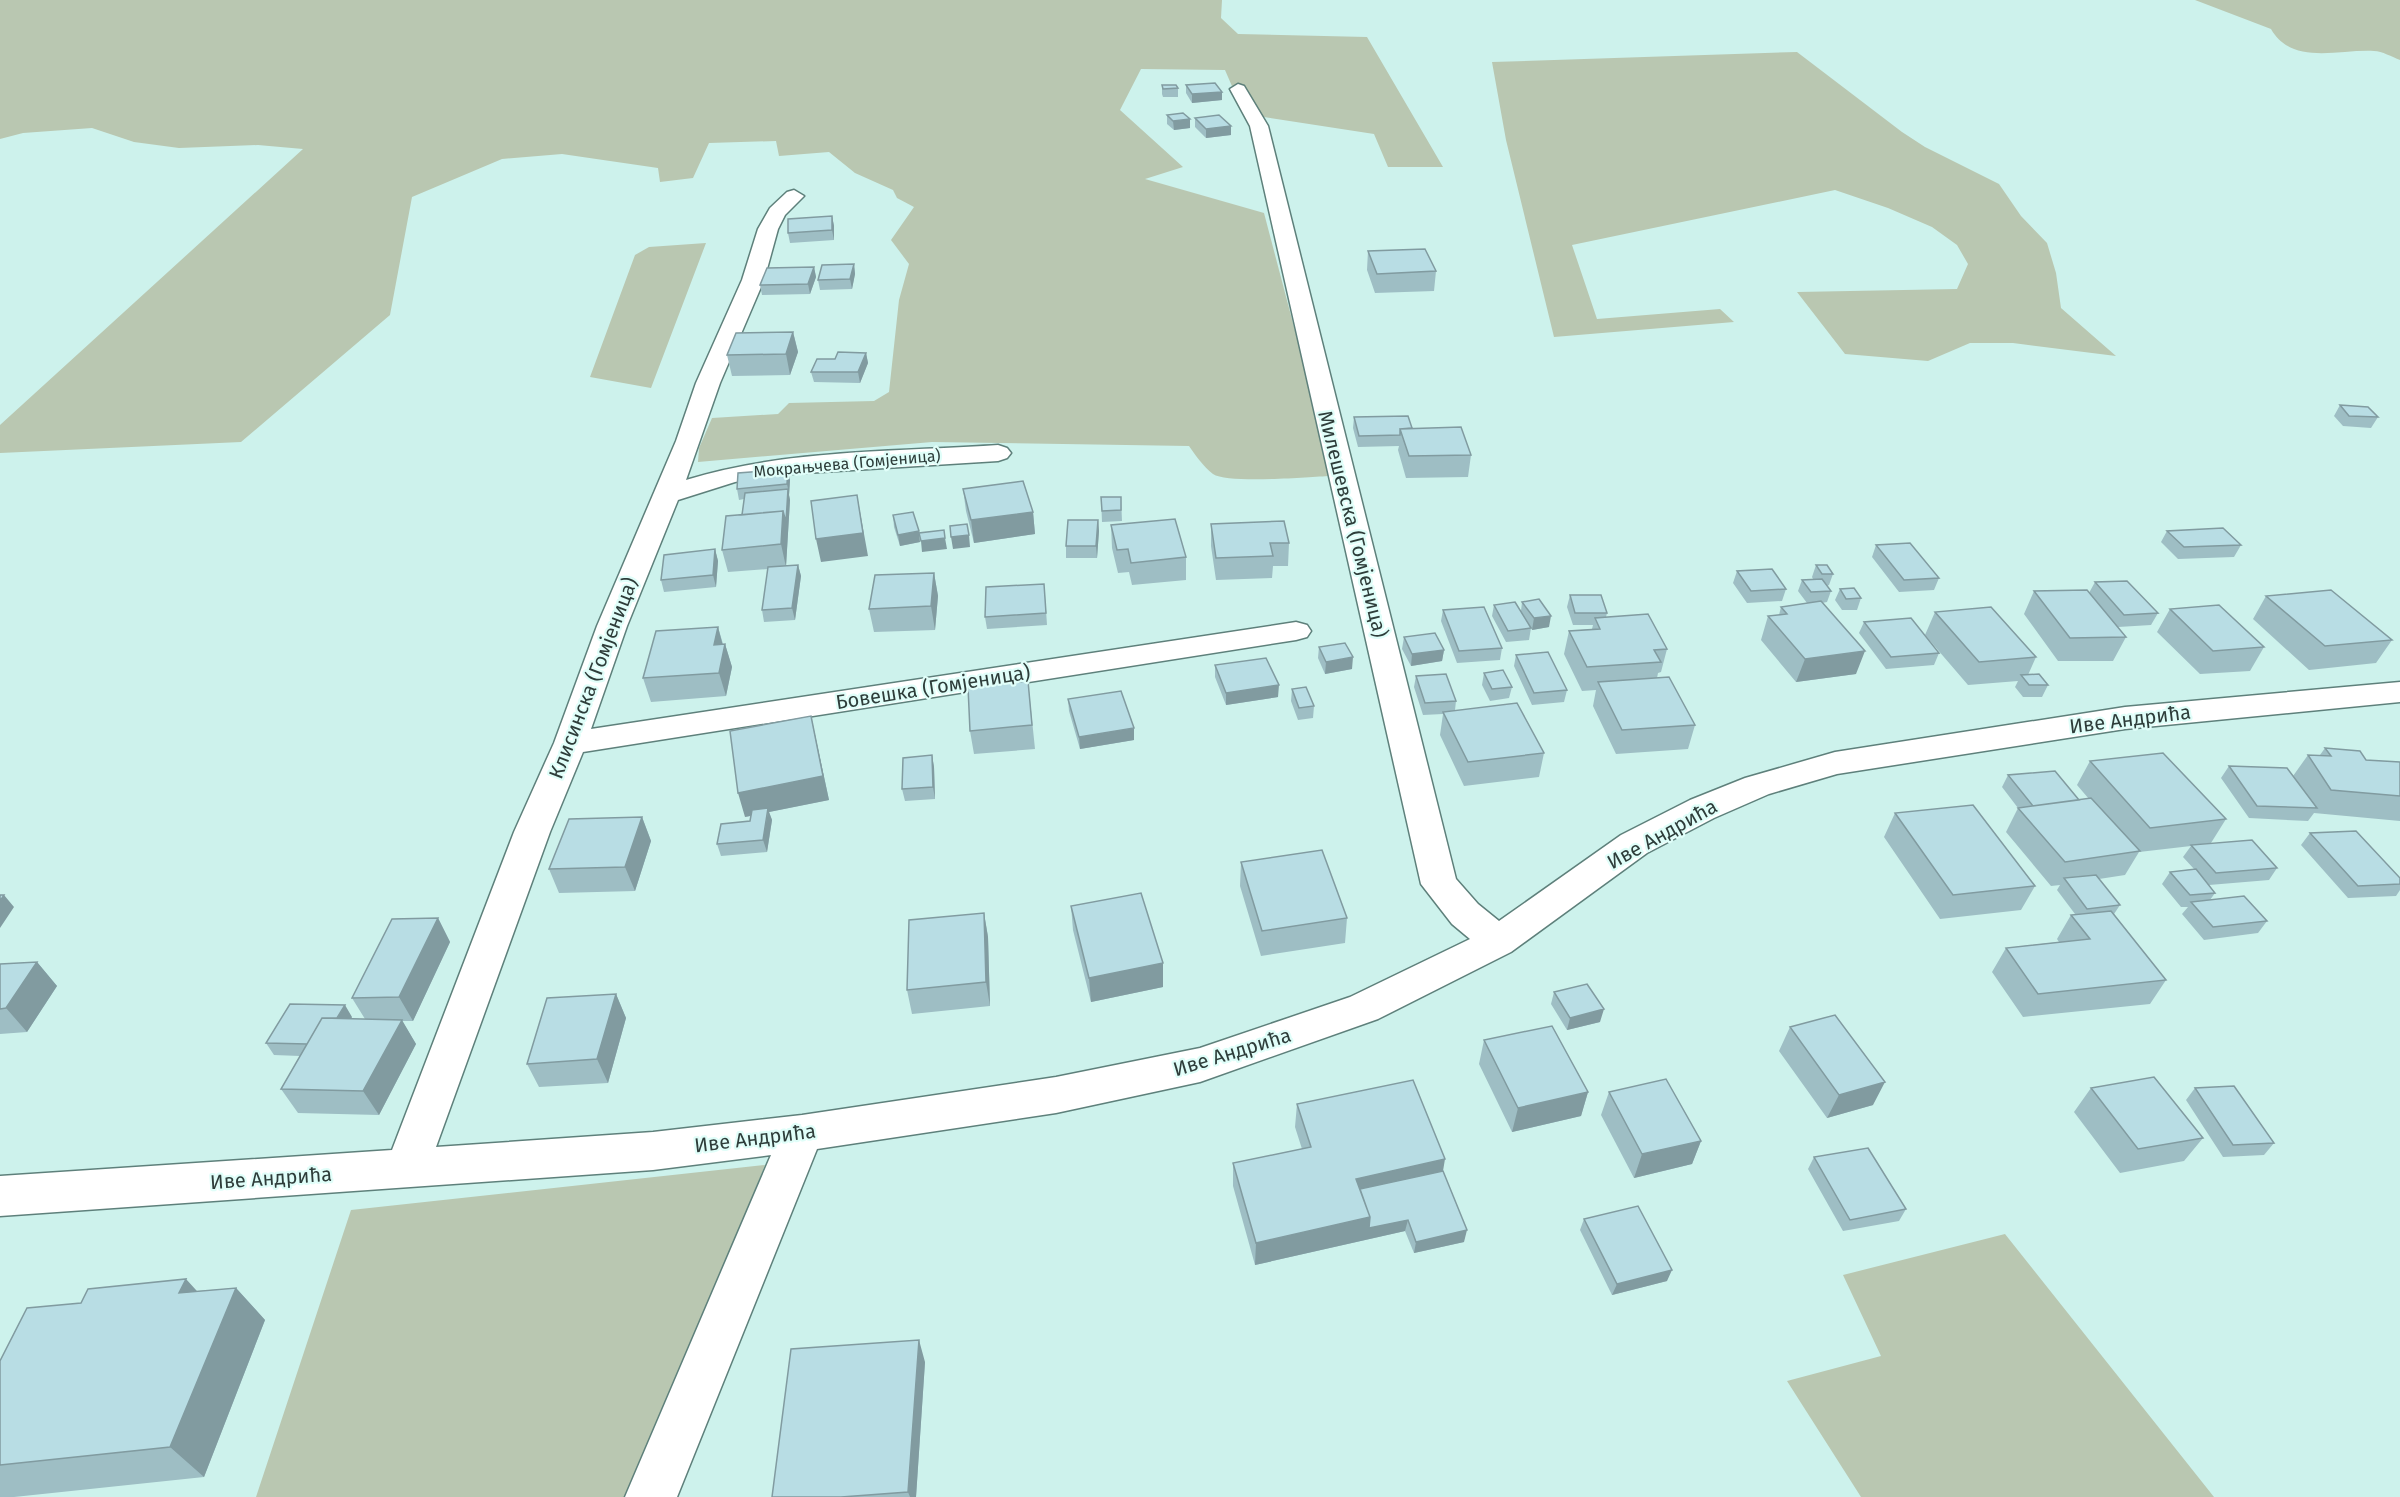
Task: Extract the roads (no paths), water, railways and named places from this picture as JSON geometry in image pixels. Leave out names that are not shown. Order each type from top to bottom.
[{"type":"street","name":"Милешевска (Гомјеница)","points":[[1238,89],[1259,126],[1439,884],[1465,914],[1498,942]]},
{"type":"street","name":"Клисинска (Гомјеница)","points":[[407,1168],[532,832],[570,743],[612,626],[692,431],[708,383],[753,280],[768,229],[777,212],[794,196]]},
{"type":"street","name":"Мокрањчева (Гомјеница)","points":[[665,495],[730,475],[773,467],[998,453]]},
{"type":"street","name":"Бовешка (Гомјеница)","points":[[570,743],[1296,631]]},
{"type":"street","name":"Иве Андрића","points":[[0,1196],[653,1151],[802,1133],[1056,1095],[1200,1065],[1364,1008],[1498,942],[1634,844],[1702,809],[1757,786],[1835,763],[2125,718],[2400,692]]},
{"type":"street","points":[[651,1497],[802,1133]]}]
